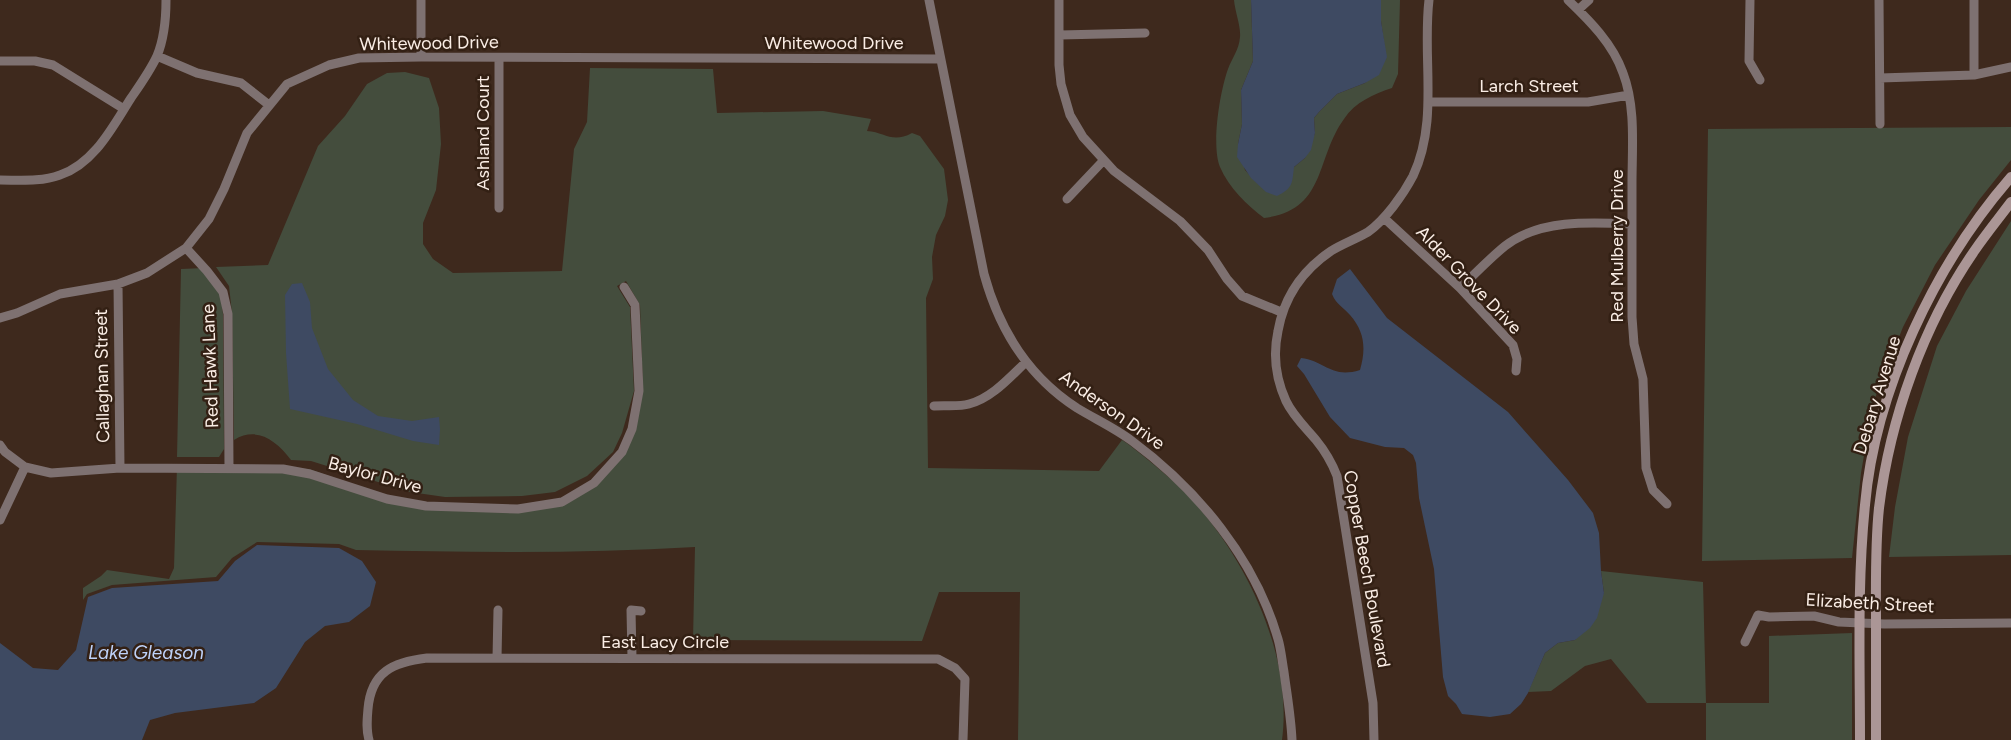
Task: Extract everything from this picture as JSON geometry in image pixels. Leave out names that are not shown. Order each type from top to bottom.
[{"type":"main road","name":"Debary Avenue","points":[[1860,740],[1861,565],[1865,503],[1876,441],[1888,398],[1908,344],[1932,293],[1960,246],[2011,177]]},
{"type":"main road","name":"Debary Avenue","points":[[1876,740],[1875,565],[1879,508],[1891,447],[1903,403],[1922,348],[1947,297],[1974,251],[2011,202]]},
{"type":"street","points":[[0,180],[42,180],[62,175],[82,164],[99,146],[157,56],[163,33],[166,0]]},
{"type":"street","points":[[421,0],[421,57]]},
{"type":"street","name":"Anderson Drive","points":[[929,0],[984,274],[990,298],[1002,324],[1026,362],[1051,389],[1076,407],[1131,440],[1178,479],[1198,500],[1230,540],[1263,600],[1278,639],[1292,740]]},
{"type":"street","points":[[1059,0],[1060,35],[1058,65],[1070,115],[1083,137],[1103,161],[1180,221],[1208,250],[1226,279],[1242,296],[1282,312]]},
{"type":"street","name":"Copper Beech Boulevard","points":[[1374,740],[1373,703],[1337,476],[1325,452],[1293,413],[1282,390],[1275,354],[1275,343],[1282,312],[1294,287],[1309,269],[1331,251],[1367,232],[1384,218],[1412,177],[1420,156],[1428,102],[1427,20],[1429,0]]},
{"type":"street","name":"Red Mulberry Drive","points":[[1568,0],[1598,31],[1614,52],[1624,73],[1629,95],[1632,132],[1632,317],[1634,344],[1643,379],[1646,468],[1654,490],[1667,504]]},
{"type":"street","points":[[1578,10],[1589,0]]},
{"type":"street","points":[[1750,0],[1750,61],[1760,80]]},
{"type":"street","points":[[1879,0],[1880,124]]},
{"type":"street","points":[[1974,0],[1974,75]]},
{"type":"street","points":[[1060,35],[1145,33]]},
{"type":"street","points":[[157,56],[197,73],[241,83],[269,105]]},
{"type":"street","name":"Whitewood Drive","points":[[0,318],[17,313],[60,294],[118,284],[147,273],[186,248],[209,219],[224,189],[247,133],[287,84],[329,65],[359,58],[421,57],[940,59]]},
{"type":"street","name":"Ashland Court","points":[[499,58],[499,208]]},
{"type":"street","points":[[0,61],[34,61],[53,65],[124,109]]},
{"type":"street","points":[[1880,78],[1974,75],[2011,67]]},
{"type":"street","name":"Larch Street","points":[[1428,102],[1588,102],[1629,95]]},
{"type":"street","points":[[1067,199],[1103,161]]},
{"type":"street","name":"Alder Grove Drive","points":[[1384,218],[1460,288],[1513,345],[1517,359],[1516,371]]},
{"type":"street","points":[[1460,288],[1506,245],[1522,235],[1538,229],[1580,223],[1632,224]]},
{"type":"street","name":"Red Hawk Lane","points":[[186,248],[223,292],[228,314],[229,468]]},
{"type":"street","name":"Callaghan Street","points":[[118,284],[120,468]]},
{"type":"street","name":"Baylor Drive","points":[[0,445],[4,452],[25,467],[50,473],[120,468],[284,469],[310,474],[387,499],[426,506],[518,509],[562,502],[594,483],[622,452],[632,429],[639,391],[635,306],[624,287]]},
{"type":"street","points":[[934,406],[968,405],[982,399],[1001,385],[1026,362]]},
{"type":"street","points":[[0,520],[25,467]]},
{"type":"street","points":[[498,610],[498,658]]},
{"type":"street","points":[[632,658],[631,610],[641,611]]},
{"type":"street","name":"Elizabeth Street","points":[[1745,642],[1758,615],[1814,616],[1839,622],[2011,622]]},
{"type":"street","name":"East Lacy Circle","points":[[369,740],[366,729],[369,697],[377,677],[408,660],[427,658],[938,659],[955,668],[966,679],[963,740]]},
{"type":"green space","points":[[1234,0],[1251,0],[1253,61],[1241,90],[1242,124],[1238,144],[1245,170],[1258,184],[1294,167],[1305,158],[1315,133],[1314,118],[1337,94],[1365,83],[1386,57],[1381,21],[1381,0],[1400,0],[1398,74],[1392,88],[1365,99],[1348,113],[1335,134],[1317,180],[1309,194],[1299,205],[1284,213],[1264,218],[1233,189],[1220,167],[1217,157],[1216,132],[1220,104],[1225,79],[1240,37]]},
{"type":"green space","points":[[590,68],[713,69],[717,113],[823,111],[871,119],[867,131],[894,137],[912,133],[920,136],[944,169],[948,200],[945,216],[936,235],[932,257],[933,279],[926,298],[928,468],[1099,471],[1122,440],[1128,444],[1170,478],[1193,501],[1232,552],[1248,582],[1262,612],[1273,644],[1280,676],[1284,708],[1282,740],[1018,740],[1020,592],[939,592],[922,641],[693,640],[695,547],[526,552],[356,550],[339,544],[257,542],[232,558],[216,577],[112,585],[87,594],[83,600],[83,588],[107,570],[169,579],[174,568],[177,466],[309,469],[369,490],[408,501],[445,505],[522,505],[557,500],[593,483],[631,435],[643,391],[640,305],[626,281],[617,286],[630,307],[634,391],[622,433],[613,452],[587,476],[555,492],[522,496],[445,497],[410,492],[311,461],[291,460],[279,446],[266,437],[250,434],[234,440],[232,313],[229,286],[216,267],[268,265],[318,146],[345,116],[367,84],[387,73],[405,72],[429,78],[439,108],[441,144],[436,190],[423,223],[423,244],[433,259],[453,273],[562,271],[574,149],[587,122]]},
{"type":"green space","points":[[2011,127],[2011,160],[1979,200],[1935,265],[1903,327],[1873,403],[1861,473],[1852,558],[1702,561],[1708,129]]},
{"type":"green space","points":[[2011,221],[2011,555],[1889,557],[1895,507],[1908,437],[1937,346],[1966,291]]},
{"type":"green space","points":[[204,268],[220,288],[223,314],[224,449],[219,457],[177,457],[181,269]]},
{"type":"green space","points":[[1601,571],[1703,582],[1706,703],[1647,703],[1611,659],[1585,666],[1551,691],[1528,692],[1545,653],[1558,643],[1575,640],[1604,593]]},
{"type":"green space","points":[[1852,633],[1852,740],[1706,740],[1706,703],[1769,703],[1769,636]]},
{"type":"water","points":[[1251,0],[1381,0],[1381,21],[1387,57],[1379,75],[1365,83],[1337,94],[1319,112],[1314,118],[1315,133],[1311,150],[1294,167],[1292,182],[1289,188],[1277,196],[1266,192],[1251,178],[1237,157],[1242,124],[1241,90],[1253,61]]},
{"type":"water","points":[[1350,269],[1387,318],[1508,412],[1568,480],[1593,513],[1599,533],[1604,593],[1597,618],[1590,628],[1575,640],[1558,643],[1545,653],[1528,693],[1521,704],[1510,714],[1490,717],[1462,714],[1448,696],[1443,677],[1434,569],[1419,498],[1416,463],[1413,455],[1404,448],[1385,447],[1350,438],[1330,417],[1304,374],[1297,366],[1301,358],[1317,362],[1335,371],[1350,372],[1360,370],[1363,341],[1359,328],[1332,294],[1337,279]]},
{"type":"water","points":[[302,283],[310,302],[312,328],[328,369],[353,400],[378,416],[412,421],[439,417],[439,445],[413,441],[357,424],[290,409],[286,353],[285,295],[292,284]]},
{"type":"water","name":"Lake Gleason","points":[[257,545],[339,548],[362,561],[376,582],[370,606],[349,622],[325,626],[305,642],[276,688],[254,703],[175,713],[150,720],[142,740],[0,740],[0,643],[33,668],[58,670],[76,650],[88,597],[112,588],[218,581],[235,561]]}]
